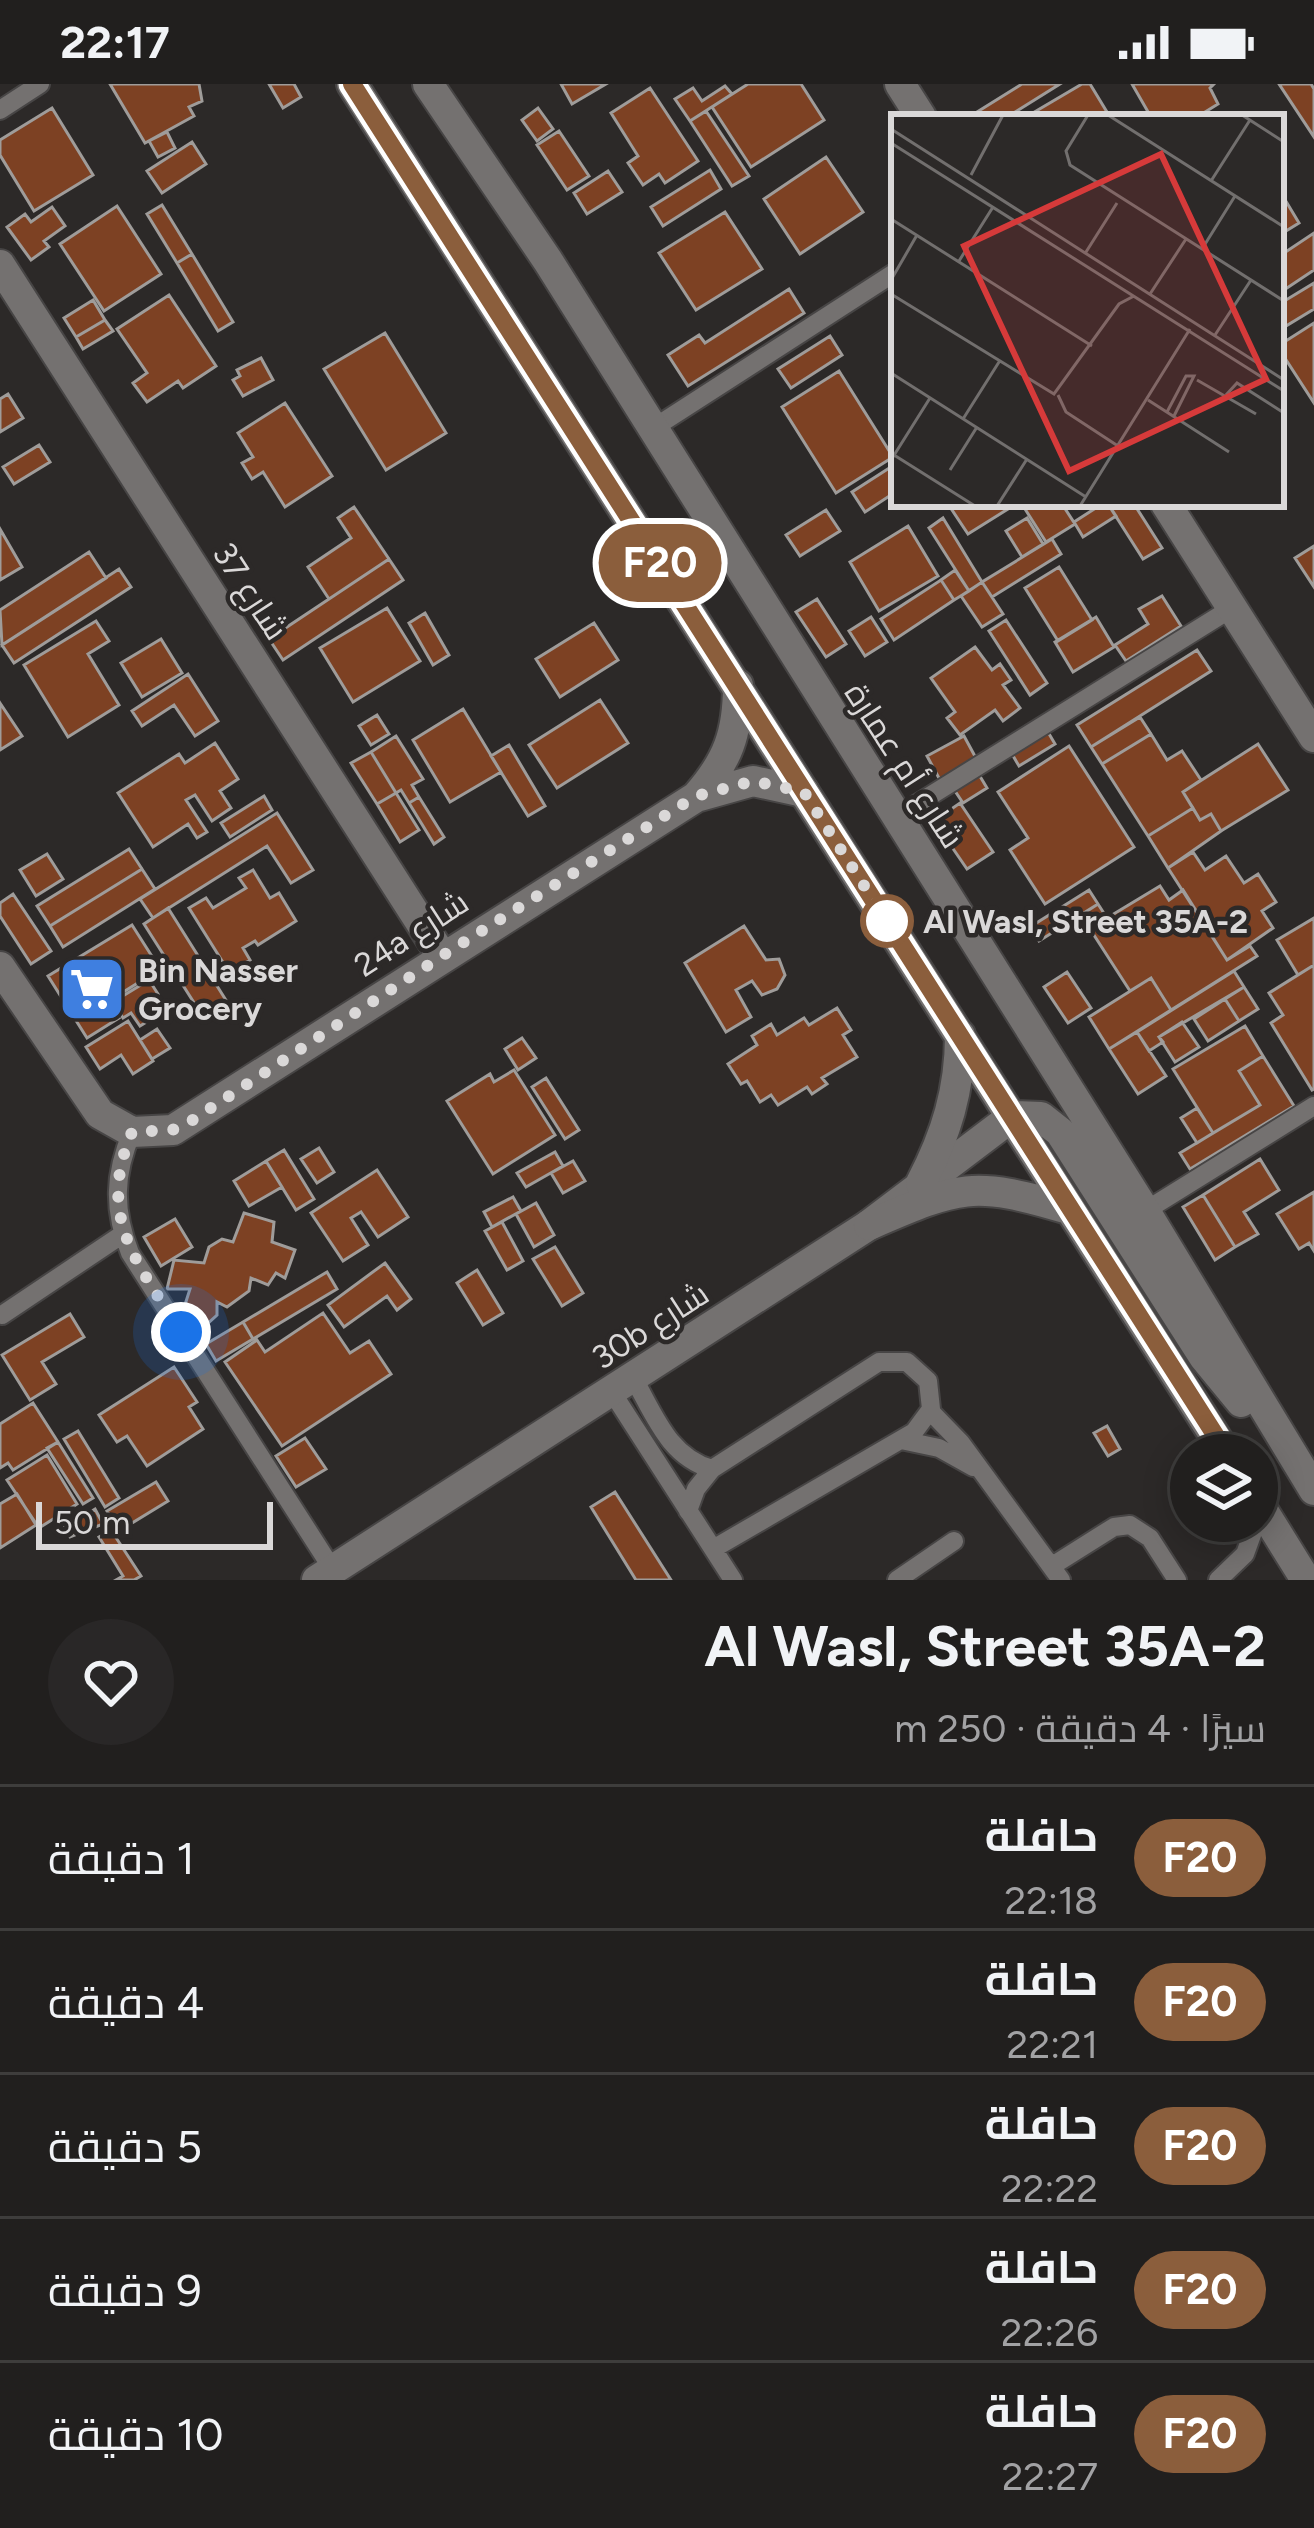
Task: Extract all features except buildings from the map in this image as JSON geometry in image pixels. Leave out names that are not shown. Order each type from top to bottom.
[{"type":"street","points":[[352,84],[1214,1434]]},
{"type":"street","name":"شارع أم عمارة","points":[[428,84],[548,261],[1145,1211],[1314,1490]]},
{"type":"street","points":[[900,84],[919,114]]},
{"type":"street","name":"شارع 37","points":[[0,265],[442,956]]},
{"type":"street","points":[[1168,507],[1232,608],[1304,700],[1314,736]]},
{"type":"street","name":"24a شارع","points":[[696,796],[731,748],[738,719],[738,685]]},
{"type":"street","name":"24a شارع","points":[[132,1132],[172,1130],[191,1121],[696,796],[753,781],[804,792]]},
{"type":"street","points":[[0,967],[100,1114],[132,1132]]},
{"type":"street","points":[[920,1183],[951,1113],[960,1035]]},
{"type":"street","points":[[1013,1116],[1041,1117],[1060,1132],[1204,1358],[1280,1440]]},
{"type":"street","name":"30b شارع","points":[[325,1575],[868,1225],[1013,1116]]},
{"type":"street","points":[[868,1225],[933,1197],[977,1189],[999,1190],[1068,1209]]},
{"type":"street","points":[[1278,1540],[1306,1580]]},
{"type":"lane","points":[[0,110],[40,84]]},
{"type":"lane","points":[[652,429],[891,275]]},
{"type":"lane","points":[[896,817],[1232,608]]},
{"type":"lane","points":[[1145,1211],[1314,1106]]},
{"type":"lane","points":[[132,1132],[117,1182],[130,1252],[325,1575]]},
{"type":"lane","points":[[2,1315],[123,1234]]},
{"type":"lane","points":[[688,1511],[696,1489],[712,1469],[878,1362],[907,1362],[919,1370],[932,1395],[925,1423],[713,1550]]},
{"type":"lane","points":[[623,1386],[673,1447],[690,1461],[712,1469]]},
{"type":"lane","points":[[623,1386],[688,1511],[733,1580]]},
{"type":"lane","points":[[930,1411],[961,1443],[1057,1573],[1114,1527],[1130,1525],[1150,1538],[1177,1580]]},
{"type":"lane","points":[[901,1440],[938,1448],[986,1477]]},
{"type":"lane","points":[[897,1580],[954,1540]]},
{"type":"lane","points":[[1218,1580],[1245,1554],[1249,1542]]},
{"type":"bus line","name":"F20","points":[[352,84],[1214,1434]]},
{"type":"place","name":"Al Wasl, Street 35A-2","points":[[887,921]]},
{"type":"place","name":"Bin Nasser Grocery","points":[[92,989]]},
{"type":"route","points":[[181,1332],[123,1234],[117,1182],[132,1132],[152,1134],[191,1121],[696,796],[753,781],[804,792],[895,934],[887,921]]}]
